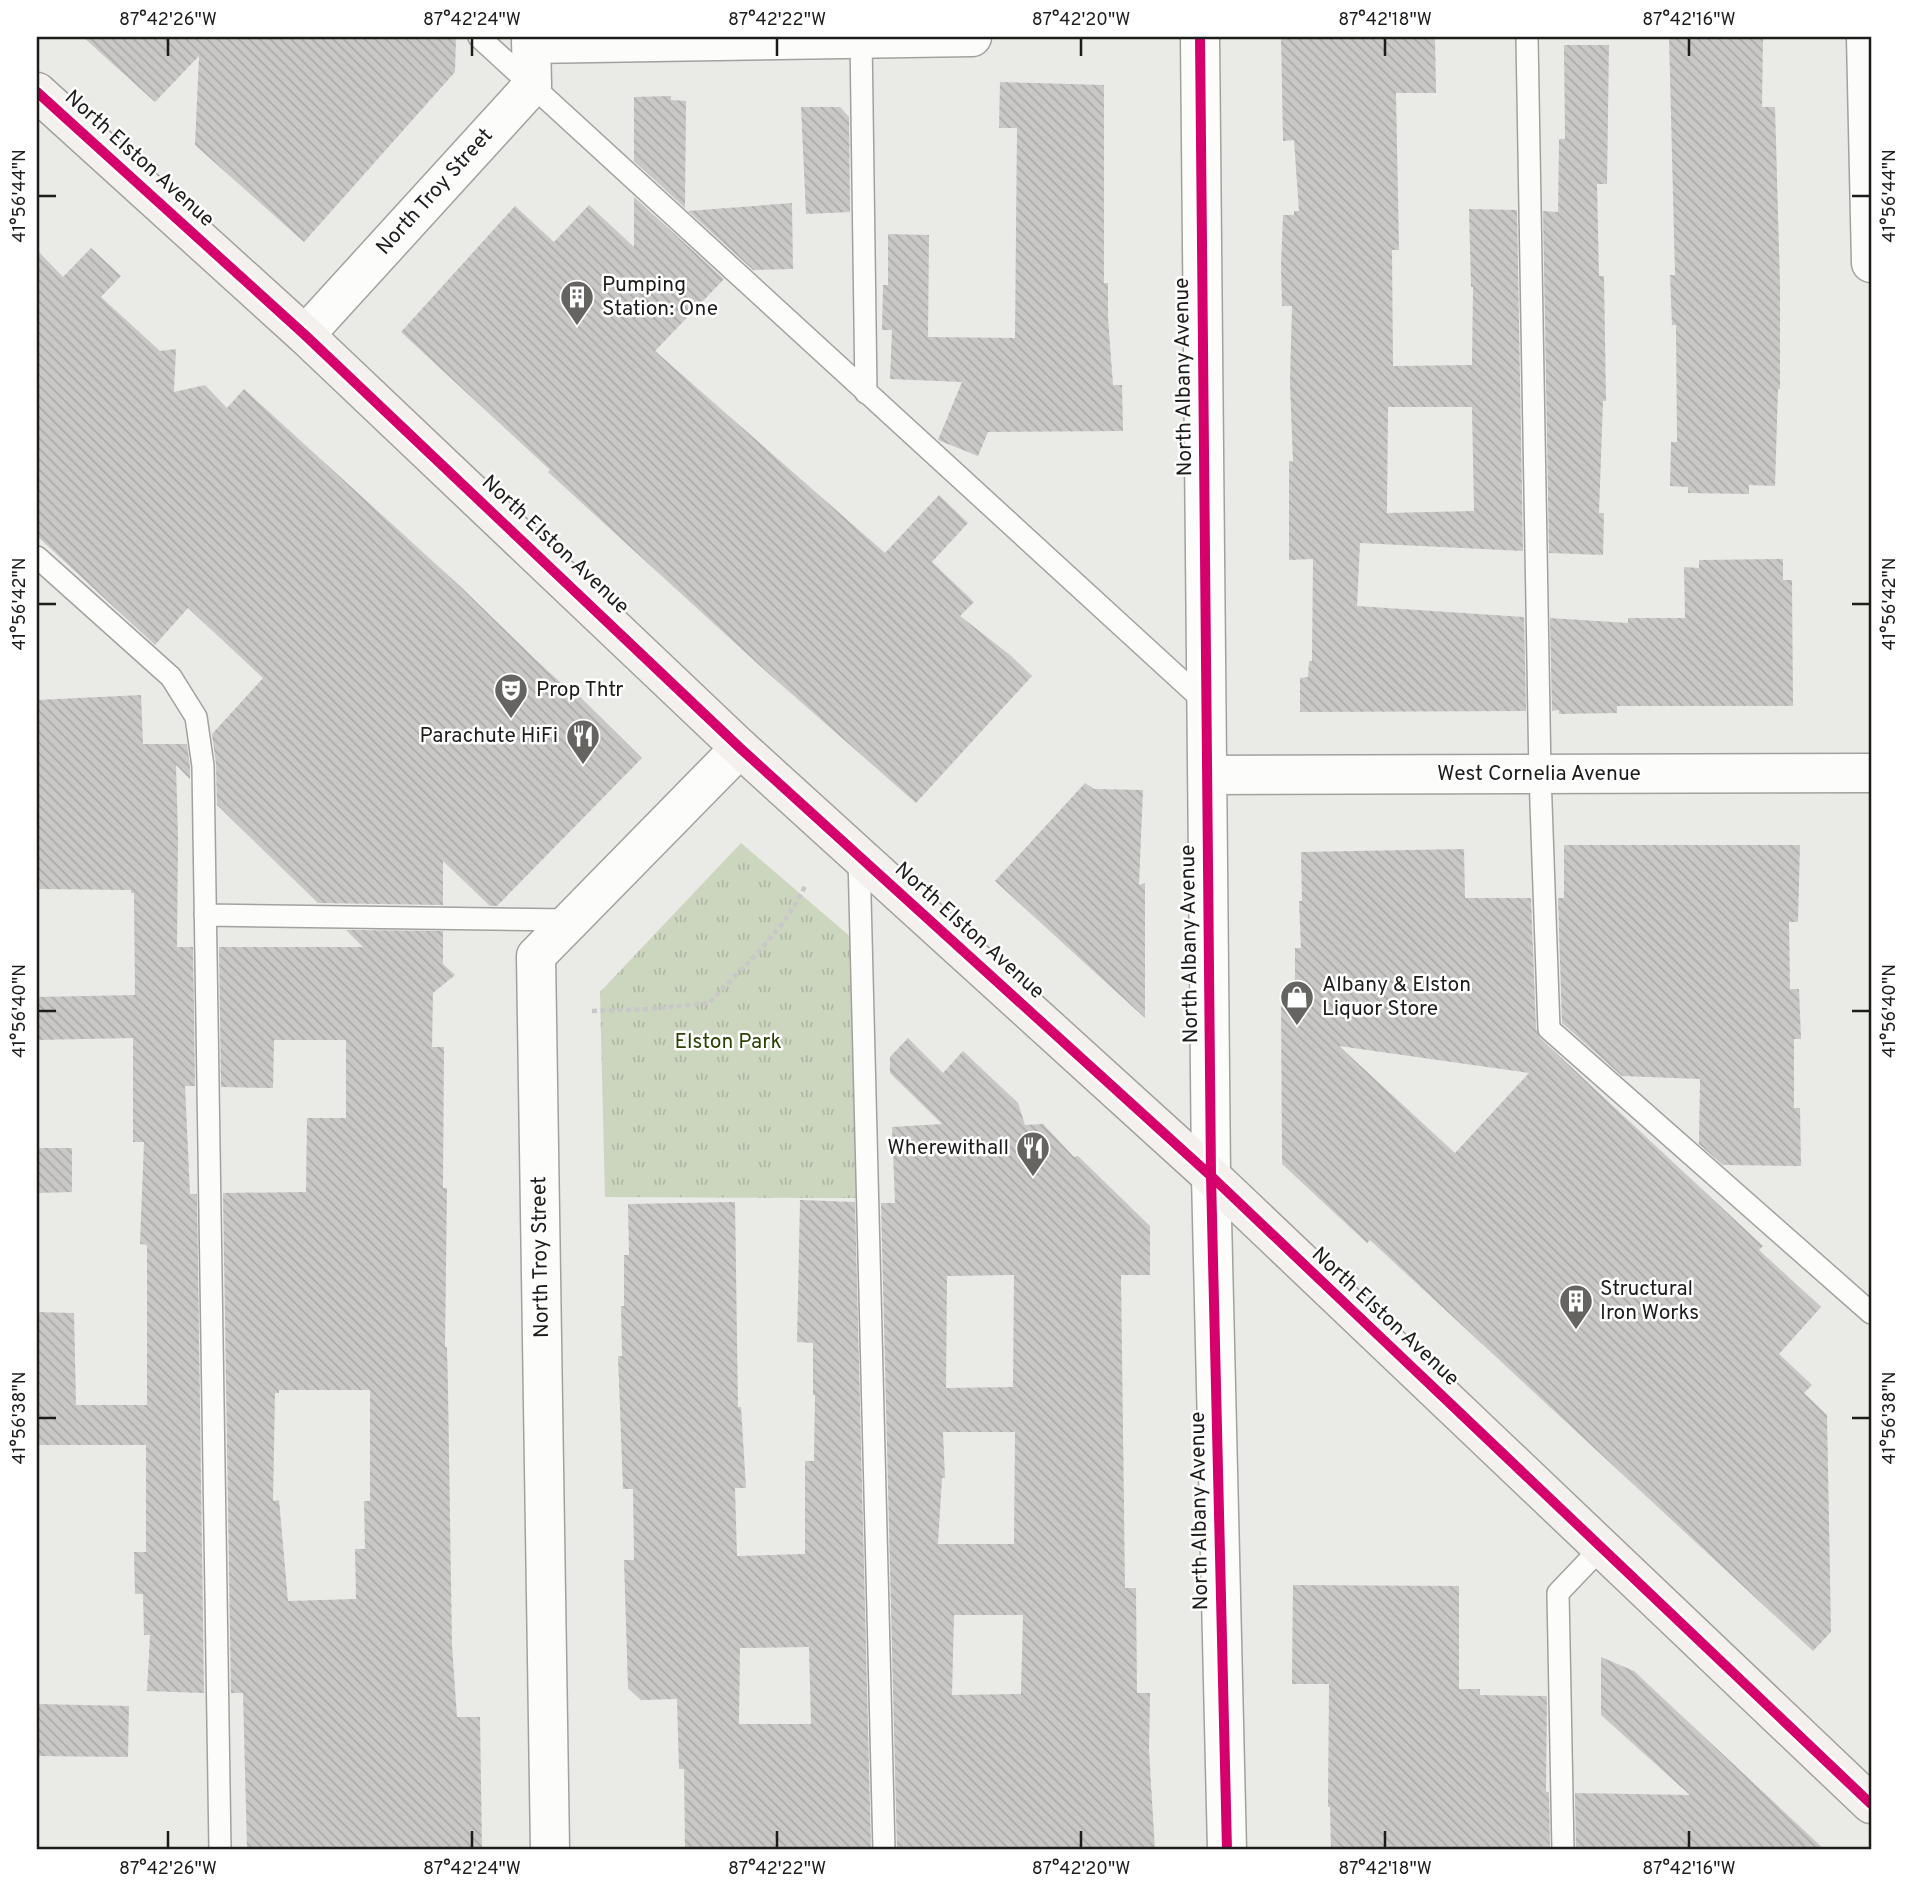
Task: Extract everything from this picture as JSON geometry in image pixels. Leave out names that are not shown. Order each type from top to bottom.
[{"type":"main road","name":"North Elston Avenue","points":[[37,92],[305,335],[740,748],[1211,1176],[1871,1804]]},
{"type":"street","points":[[532,86],[531,40],[972,37]]},
{"type":"street","name":"North Albany Avenue","points":[[1200,37],[1211,1176],[1227,1850]]},
{"type":"street","points":[[1866,37],[1871,263]]},
{"type":"street","name":"North Troy Street","points":[[305,335],[532,86]]},
{"type":"street","name":"North Troy Street","points":[[550,1850],[536,956],[740,748]]},
{"type":"street","name":"West Cornelia Avenue","points":[[1207,775],[1871,773]]},
{"type":"lane","points":[[479,37],[1206,704]]},
{"type":"lane","points":[[1527,37],[1540,775],[1549,1029],[1871,1313]]},
{"type":"lane","points":[[861,38],[866,393]]},
{"type":"lane","points":[[37,557],[171,677],[196,717],[203,766],[220,1850]]},
{"type":"lane","points":[[859,857],[884,1850]]},
{"type":"lane","points":[[205,915],[571,920]]},
{"type":"lane","points":[[1563,1850],[1558,1593],[1601,1548]]},
{"type":"path","points":[[592,1011],[709,1003],[780,926],[796,905],[805,886]]},
{"type":"green space","name":"Elston Park","points":[[741,843],[853,939],[856,1198],[605,1197],[600,992]]},
{"type":"building","points":[[83,37],[456,37],[455,72],[304,242],[195,145],[199,56],[155,102]]},
{"type":"building","points":[[1281,37],[1435,37],[1436,93],[1396,93],[1399,250],[1392,250],[1393,366],[1472,365],[1473,287],[1469,209],[1517,210],[1523,551],[1360,543],[1357,606],[1524,617],[1526,711],[1300,712],[1300,678],[1308,677],[1309,661],[1312,661],[1313,559],[1289,560],[1289,461],[1293,462],[1290,382],[1292,306],[1282,306],[1281,265],[1283,215],[1294,215],[1294,211],[1299,211],[1294,140],[1283,141]],"holes":[[[1388,407],[1472,407],[1474,511],[1387,513]]]},
{"type":"building","points":[[1669,37],[1763,37],[1762,107],[1775,107],[1780,389],[1775,486],[1749,485],[1749,494],[1688,493],[1688,487],[1670,486],[1671,442],[1677,442],[1676,325],[1672,325],[1670,275],[1675,275]]},
{"type":"building","points":[[1564,45],[1609,45],[1607,184],[1597,184],[1599,276],[1604,276],[1606,401],[1603,401],[1599,513],[1604,513],[1603,555],[1549,553],[1543,211],[1558,212],[1559,139],[1565,139]]},
{"type":"building","points":[[1000,82],[1104,85],[1104,283],[1108,283],[1113,385],[1122,385],[1123,431],[988,432],[978,456],[938,440],[962,382],[890,379],[892,330],[882,330],[883,285],[888,285],[888,234],[929,235],[928,337],[1015,338],[1017,128],[999,128]]},
{"type":"building","points":[[671,96],[671,100],[686,101],[685,208],[634,161],[634,97]]},
{"type":"building","points":[[801,107],[840,107],[849,117],[850,212],[806,214]]},
{"type":"building","points":[[634,197],[724,279],[655,351],[885,553],[939,495],[968,523],[932,562],[974,602],[960,616],[1032,676],[916,803],[769,674],[548,472],[550,470],[401,332],[515,206],[554,242],[589,205],[634,247]]},
{"type":"building","points":[[792,203],[793,269],[753,270],[688,211]]},
{"type":"building","points":[[91,248],[121,276],[101,297],[160,351],[176,349],[174,392],[205,385],[227,408],[244,389],[462,588],[574,695],[576,693],[642,758],[497,906],[490,906],[443,861],[443,905],[318,903],[217,805],[212,734],[263,678],[188,608],[155,645],[37,536],[37,250],[63,277]]},
{"type":"building","points":[[1783,559],[1783,580],[1792,580],[1793,706],[1617,706],[1617,713],[1559,714],[1559,710],[1552,711],[1550,618],[1628,623],[1628,618],[1685,618],[1684,567],[1699,568],[1699,560]]},
{"type":"building","points":[[141,695],[143,744],[187,744],[190,767],[190,779],[176,765],[177,947],[193,947],[195,1086],[185,1086],[190,1194],[197,1194],[204,1693],[147,1691],[150,1635],[144,1635],[143,1594],[135,1594],[134,1552],[146,1552],[146,1445],[37,1445],[37,1312],[74,1313],[76,1405],[147,1405],[147,1245],[140,1244],[144,1142],[133,1142],[133,1038],[37,1040],[37,997],[135,995],[134,893],[131,893],[131,890],[37,889],[37,700]]},
{"type":"building","points":[[1085,783],[1094,789],[1143,790],[1139,885],[1145,883],[1145,1018],[995,881]]},
{"type":"building","points":[[1564,845],[1800,845],[1798,922],[1789,922],[1790,989],[1799,989],[1801,1039],[1794,1039],[1794,1108],[1800,1108],[1801,1166],[1723,1165],[1699,1144],[1700,1079],[1622,1076],[1562,1023],[1558,898],[1564,898]]},
{"type":"building","name":"Structural Iron Works","points":[[1464,849],[1465,898],[1531,898],[1536,1029],[1540,1038],[1763,1246],[1759,1250],[1821,1307],[1779,1354],[1812,1385],[1804,1393],[1827,1415],[1831,1632],[1813,1651],[1370,1240],[1367,1243],[1282,1164],[1281,992],[1295,1005],[1295,948],[1301,948],[1301,852]],"holes":[[[1339,1046],[1529,1073],[1455,1153]]]},
{"type":"building","points":[[346,930],[443,931],[443,964],[455,975],[433,993],[432,1047],[444,1047],[443,1188],[447,1188],[445,1347],[452,1646],[457,1717],[480,1717],[482,1850],[247,1850],[243,1693],[231,1693],[223,1193],[306,1192],[307,1118],[346,1118],[346,1040],[274,1040],[273,1088],[221,1087],[219,947],[363,947]],"holes":[[[279,1390],[370,1390],[370,1501],[364,1501],[365,1549],[355,1549],[356,1599],[288,1601],[279,1500],[273,1501],[275,1393],[279,1393]]]},
{"type":"building","points":[[908,1038],[943,1073],[963,1051],[1018,1103],[1025,1125],[1043,1124],[1074,1157],[1078,1156],[1150,1226],[1150,1275],[1121,1275],[1125,1588],[1136,1588],[1137,1693],[1150,1693],[1149,1751],[1155,1850],[897,1850],[881,1203],[895,1203],[892,1127],[942,1124],[890,1073],[890,1057]],"holes":[[[1014,1275],[1013,1387],[946,1388],[947,1276]],[[943,1432],[1015,1432],[1014,1544],[938,1544],[942,1478],[945,1478]],[[954,1615],[1023,1615],[1021,1694],[952,1695]]]},
{"type":"building","points":[[37,1148],[72,1148],[72,1192],[37,1193]]},
{"type":"building","points":[[800,1200],[855,1202],[871,1850],[685,1850],[684,1769],[679,1769],[677,1699],[641,1700],[628,1688],[624,1560],[634,1560],[633,1489],[623,1489],[618,1356],[622,1356],[624,1255],[629,1255],[628,1204],[735,1202],[738,1407],[741,1407],[746,1488],[735,1488],[737,1556],[805,1554],[805,1461],[814,1461],[815,1395],[813,1343],[797,1342]],"holes":[[[809,1647],[811,1724],[739,1724],[740,1648]]]},
{"type":"building","points":[[1293,1585],[1459,1586],[1459,1689],[1480,1689],[1480,1695],[1547,1696],[1546,1792],[1549,1792],[1550,1850],[1331,1850],[1328,1807],[1329,1684],[1292,1684]]},
{"type":"building","points":[[1601,1657],[1634,1671],[1825,1850],[1576,1850],[1575,1793],[1690,1795],[1601,1715]]},
{"type":"building","points":[[37,1704],[129,1706],[128,1757],[37,1756]]},
{"type":"cycle path","points":[[1200,37],[1211,1176],[1227,1850]]},
{"type":"cycle path","points":[[37,92],[305,335],[740,748],[1211,1176],[1871,1804]]},
{"type":"place","name":"Pumping Station: One","points":[[577,327]]},
{"type":"place","name":"Prop Thtr","points":[[511,720]]},
{"type":"place","name":"Parachute HiFi","points":[[583,766]]},
{"type":"place","name":"Albany & Elston Liquor Store","points":[[1297,1027]]},
{"type":"place","name":"Wherewithall","points":[[1033,1178]]},
{"type":"place","name":"Structural Iron Works","points":[[1576,1331]]}]
